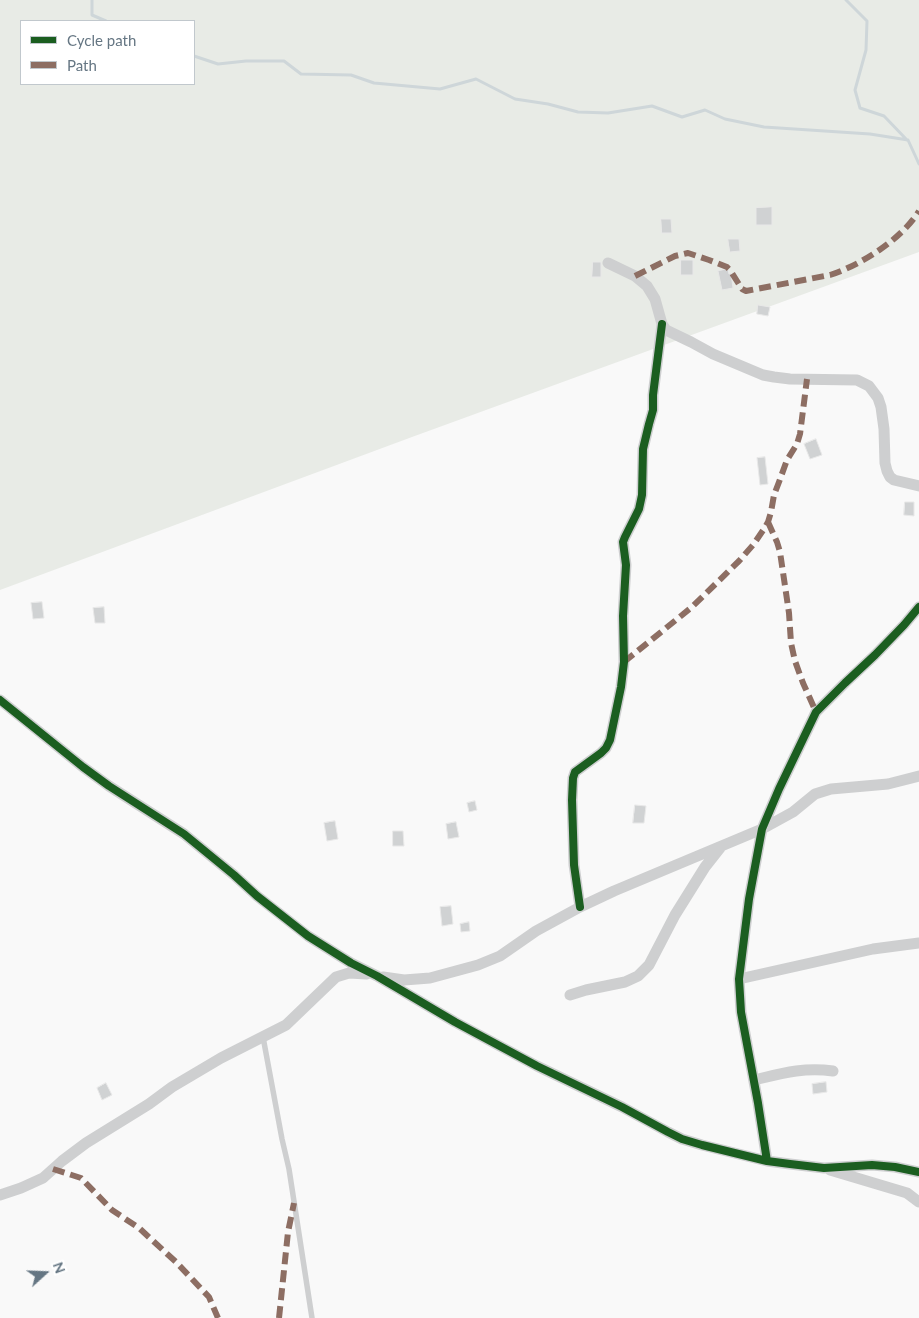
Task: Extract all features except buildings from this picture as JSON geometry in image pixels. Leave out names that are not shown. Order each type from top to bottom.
[{"type":"street","points":[[608,263],[635,276],[648,286],[655,299],[662,324],[666,330],[713,354],[763,375],[790,379],[857,380],[869,386],[878,398],[881,407],[887,471],[894,480],[919,486]]},
{"type":"street","points":[[580,907],[574,864],[573,778],[575,772],[606,748],[610,740],[621,687],[624,662],[626,565],[624,542],[639,509],[642,495],[643,449],[653,410],[662,324]]},
{"type":"street","points":[[767,1161],[741,1012],[739,979],[749,899],[762,829],[816,712],[875,655],[919,607]]},
{"type":"street","points":[[0,700],[109,786],[184,834],[234,874],[257,896],[308,936],[455,1022],[537,1066],[622,1107],[682,1139],[767,1161],[824,1168],[919,1196]]},
{"type":"street","points":[[0,1195],[22,1188],[43,1178],[86,1143],[149,1104],[172,1087],[222,1058],[286,1025],[336,977],[356,973],[404,980],[430,978],[478,965],[500,956],[536,931],[580,907],[762,829],[793,812],[815,794],[822,791],[888,784],[919,776]]},
{"type":"street","points":[[570,995],[625,982],[638,976],[648,965],[675,915],[720,847]]},
{"type":"street","points":[[739,979],[873,949],[919,943]]},
{"type":"street","points":[[754,1080],[804,1070],[833,1071]]},
{"type":"street","points":[[824,1168],[872,1165],[919,1172]]},
{"type":"street","points":[[907,1193],[919,1202]]},
{"type":"lane","points":[[263,1037],[289,1169],[312,1318]]},
{"type":"shaded area","points":[[0,0],[919,0],[919,252],[0,590]]},
{"type":"waterway","points":[[92,0],[92,15],[104,20]]},
{"type":"waterway","points":[[846,0],[867,21],[866,50],[855,90],[860,108],[884,116],[907,140]]},
{"type":"waterway","points":[[195,56],[218,64],[246,61],[284,61],[301,74],[351,75],[374,83],[440,89],[476,79],[515,99],[548,104],[578,112],[608,113],[652,106],[682,117],[705,110],[725,119],[764,127],[870,134],[908,140],[919,164]]},
{"type":"marked path","points":[[635,276],[675,256],[688,253],[727,267],[742,289],[746,291],[830,275],[855,265],[880,250],[892,241],[919,211]]},
{"type":"marked path","points":[[624,662],[692,607],[739,561],[764,529],[768,522],[774,495],[787,460],[797,444],[800,434],[807,379]]},
{"type":"marked path","points":[[768,522],[780,552],[789,613],[791,643],[795,661],[816,712]]},
{"type":"marked path","points":[[53,1169],[81,1178],[112,1210],[139,1228],[176,1262],[209,1297],[218,1318]]},
{"type":"marked path","points":[[279,1318],[288,1232],[294,1203]]},
{"type":"cycle path","points":[[580,907],[574,865],[573,778],[575,772],[606,748],[610,740],[621,687],[624,662],[623,616],[626,565],[623,542],[639,509],[642,495],[643,449],[653,410],[653,395],[662,324]]},
{"type":"cycle path","points":[[767,1161],[741,1012],[739,979],[749,899],[762,829],[816,712],[875,655],[919,607]]},
{"type":"cycle path","points":[[0,700],[109,786],[184,834],[257,896],[308,936],[351,963],[537,1066],[622,1107],[682,1139],[702,1145],[767,1161],[790,1164],[824,1168],[872,1165],[919,1172]]}]
